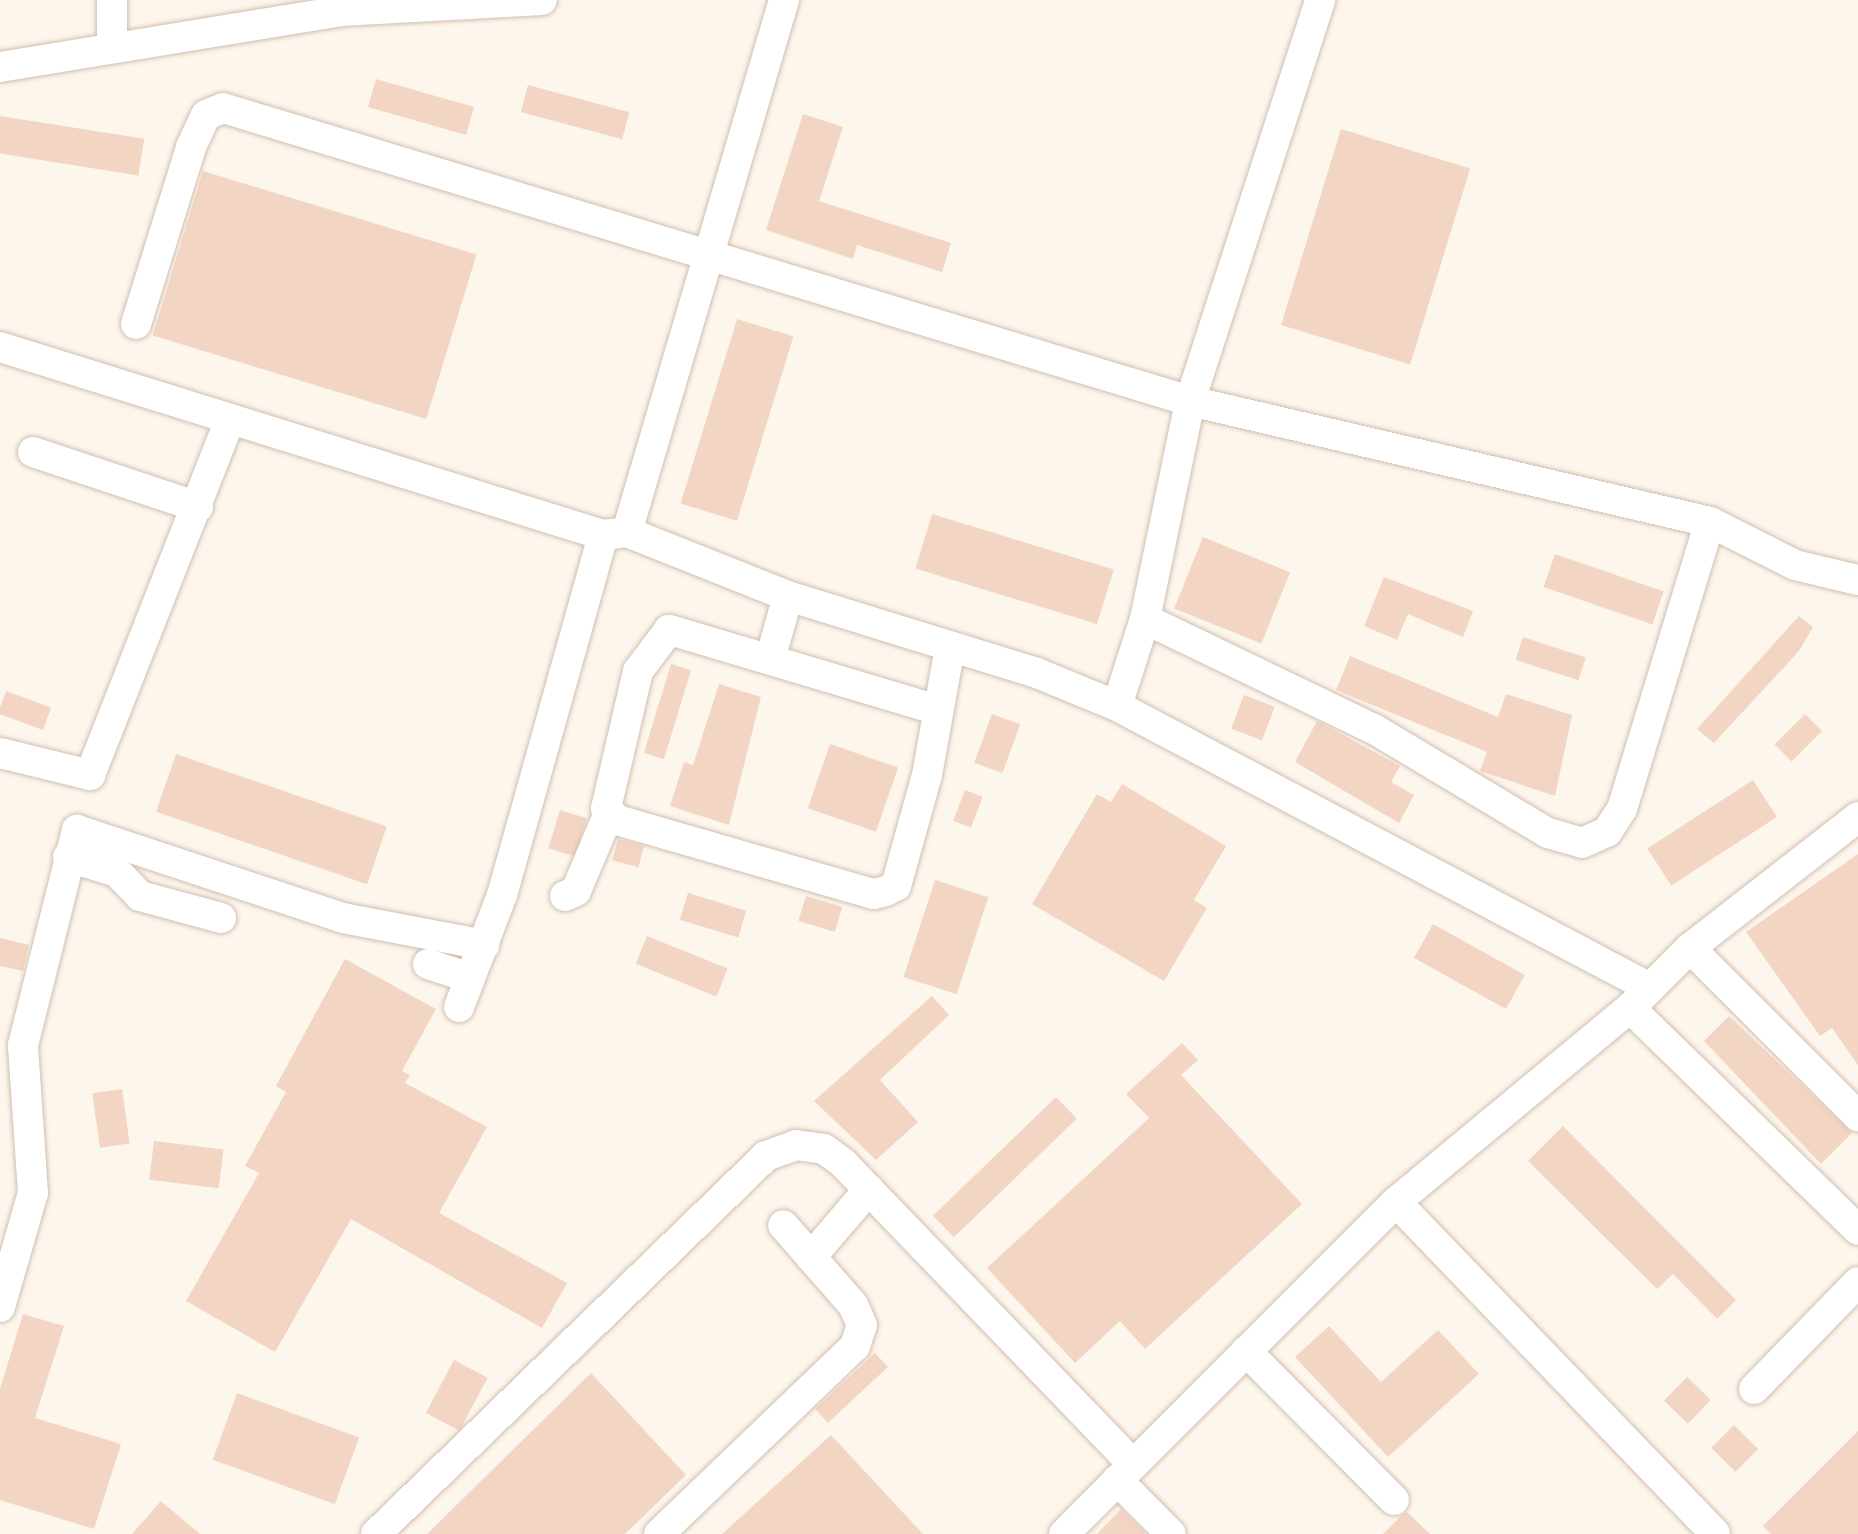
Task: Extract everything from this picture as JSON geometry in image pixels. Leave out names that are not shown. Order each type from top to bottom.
[{"type":"street","points":[[112,0],[112,45]]},
{"type":"street","points":[[0,67],[342,6],[542,0]]},
{"type":"street","points":[[459,1007],[484,945],[615,533],[712,255],[784,0]]},
{"type":"street","points":[[1117,706],[1145,619],[1190,401],[1320,0]]},
{"type":"street","points":[[136,324],[191,147],[206,115],[223,108],[1190,401],[1710,522],[1795,565],[1858,580]]},
{"type":"street","points":[[0,347],[229,423],[615,533],[788,596],[950,647],[1117,706],[1640,998],[1858,1230]]},
{"type":"street","points":[[0,753],[90,775],[229,423]]},
{"type":"street","points":[[33,452],[198,507]]},
{"type":"street","points":[[1145,619],[1374,729],[1548,833],[1582,843],[1607,832],[1622,809],[1710,522]]},
{"type":"street","points":[[771,656],[788,596]]},
{"type":"street","points":[[565,896],[576,891],[609,813],[608,787],[634,685],[654,641],[669,630],[771,656],[938,710]]},
{"type":"street","points":[[609,813],[874,894],[886,891],[896,886],[950,647]]},
{"type":"street","points":[[1064,1534],[1396,1202],[1640,998],[1690,948],[1858,817]]},
{"type":"street","points":[[73,844],[343,918],[484,945]]},
{"type":"street","points":[[73,844],[117,872],[140,896],[221,918]]},
{"type":"street","points":[[0,1307],[33,1193],[23,1045],[73,844]]},
{"type":"street","points":[[1690,948],[1858,1116]]},
{"type":"street","points":[[428,964],[470,978]]},
{"type":"street","points":[[376,1534],[766,1156],[796,1145],[824,1149],[869,1189],[1125,1472],[1171,1534]]},
{"type":"street","points":[[811,1257],[869,1189]]},
{"type":"street","points":[[1396,1202],[1715,1534]]},
{"type":"street","points":[[659,1534],[855,1346],[862,1325],[853,1305],[783,1225]]},
{"type":"street","points":[[1754,1389],[1858,1282]]},
{"type":"street","points":[[1246,1351],[1394,1500]]},
{"type":"building","points":[[376,79],[474,107],[466,135],[368,107]]},
{"type":"building","points":[[528,85],[629,112],[622,139],[521,112]]},
{"type":"building","points":[[803,114],[843,127],[819,201],[951,243],[942,272],[857,245],[853,259],[766,230]]},
{"type":"building","points":[[0,116],[144,139],[138,175],[0,153]]},
{"type":"building","points":[[1341,129],[1470,168],[1410,365],[1281,325]]},
{"type":"building","points":[[203,171],[477,255],[426,419],[153,335]]},
{"type":"building","points":[[737,319],[793,336],[737,521],[681,504]]},
{"type":"building","points":[[932,514],[1114,570],[1097,624],[915,569]]},
{"type":"building","points":[[1203,537],[1290,572],[1261,644],[1174,608]]},
{"type":"building","points":[[1555,554],[1664,591],[1652,625],[1544,587]]},
{"type":"building","points":[[1384,577],[1473,611],[1463,637],[1408,614],[1397,640],[1364,626]]},
{"type":"building","points":[[1799,616],[1813,627],[1799,651],[1714,743],[1697,729]]},
{"type":"building","points":[[1523,637],[1586,657],[1578,680],[1516,660]]},
{"type":"building","points":[[1350,656],[1498,717],[1506,694],[1572,715],[1555,796],[1480,771],[1487,752],[1336,690]]},
{"type":"building","points":[[671,664],[691,670],[664,759],[644,753]]},
{"type":"building","points":[[719,684],[761,697],[729,825],[670,806],[684,762],[693,765]]},
{"type":"building","points":[[6,691],[51,707],[43,730],[0,714]]},
{"type":"building","points":[[1244,695],[1275,707],[1262,740],[1231,729]]},
{"type":"building","points":[[992,714],[1020,724],[1002,773],[974,763]]},
{"type":"building","points":[[1805,714],[1822,731],[1792,761],[1775,744]]},
{"type":"building","points":[[1317,721],[1400,766],[1391,782],[1414,795],[1399,823],[1295,762]]},
{"type":"building","points":[[830,744],[898,767],[876,832],[808,808]]},
{"type":"building","points":[[176,754],[387,827],[367,884],[156,812]]},
{"type":"building","points":[[1753,780],[1777,817],[1671,886],[1647,849]]},
{"type":"building","points":[[1122,784],[1226,846],[1194,900],[1207,908],[1164,981],[1032,904],[1097,794],[1111,802]]},
{"type":"building","points":[[965,790],[983,797],[971,828],[953,821]]},
{"type":"building","points":[[560,810],[587,818],[575,856],[548,848]]},
{"type":"building","points":[[618,839],[644,846],[638,867],[612,860]]},
{"type":"building","points":[[1858,854],[1858,1065],[1832,1028],[1820,1036],[1746,932]]},
{"type":"building","points":[[935,880],[988,897],[957,994],[903,977]]},
{"type":"building","points":[[688,893],[746,911],[738,938],[680,920]]},
{"type":"building","points":[[806,896],[842,907],[835,932],[798,921]]},
{"type":"building","points":[[1433,924],[1525,975],[1506,1009],[1414,958]]},
{"type":"building","points":[[647,936],[728,969],[716,996],[636,964]]},
{"type":"building","points":[[0,938],[29,945],[23,971],[0,966]]},
{"type":"building","points":[[345,959],[436,1009],[402,1071],[410,1075],[405,1083],[487,1127],[439,1213],[567,1283],[542,1328],[351,1219],[275,1352],[186,1301],[259,1173],[245,1166],[286,1092],[276,1086]]},
{"type":"building","points":[[932,996],[949,1015],[880,1080],[918,1122],[876,1160],[814,1101]]},
{"type":"building","points":[[1729,1016],[1852,1133],[1821,1164],[1704,1041]]},
{"type":"building","points":[[1182,1043],[1198,1060],[1181,1075],[1302,1204],[1145,1349],[1120,1321],[1075,1363],[987,1268],[1149,1118],[1126,1094]]},
{"type":"building","points":[[122,1089],[130,1143],[100,1148],[92,1093]]},
{"type":"building","points":[[1056,1097],[1077,1119],[954,1237],[933,1216]]},
{"type":"building","points":[[1563,1126],[1736,1300],[1717,1319],[1673,1274],[1657,1289],[1528,1161]]},
{"type":"building","points":[[154,1141],[223,1150],[219,1188],[149,1180]]},
{"type":"building","points":[[23,1314],[64,1326],[35,1418],[121,1444],[94,1529],[0,1500],[0,1389]]},
{"type":"building","points":[[1329,1326],[1381,1382],[1438,1330],[1479,1374],[1388,1457],[1295,1357]]},
{"type":"building","points":[[875,1353],[888,1367],[828,1423],[815,1409]]},
{"type":"building","points":[[454,1360],[488,1378],[459,1431],[426,1413]]},
{"type":"building","points":[[591,1373],[686,1475],[625,1534],[427,1534]]},
{"type":"building","points":[[1687,1377],[1711,1400],[1688,1424],[1664,1401]]},
{"type":"building","points":[[237,1393],[359,1437],[335,1504],[213,1460]]},
{"type":"building","points":[[1734,1425],[1758,1449],[1735,1472],[1711,1448]]},
{"type":"building","points":[[1858,1431],[1858,1534],[1771,1534],[1763,1526]]},
{"type":"building","points":[[831,1435],[923,1534],[722,1534]]},
{"type":"building","points":[[161,1501],[200,1534],[132,1534]]},
{"type":"building","points":[[1121,1509],[1146,1534],[1097,1534]]},
{"type":"building","points":[[1407,1512],[1430,1534],[1383,1534],[1400,1517]]}]
